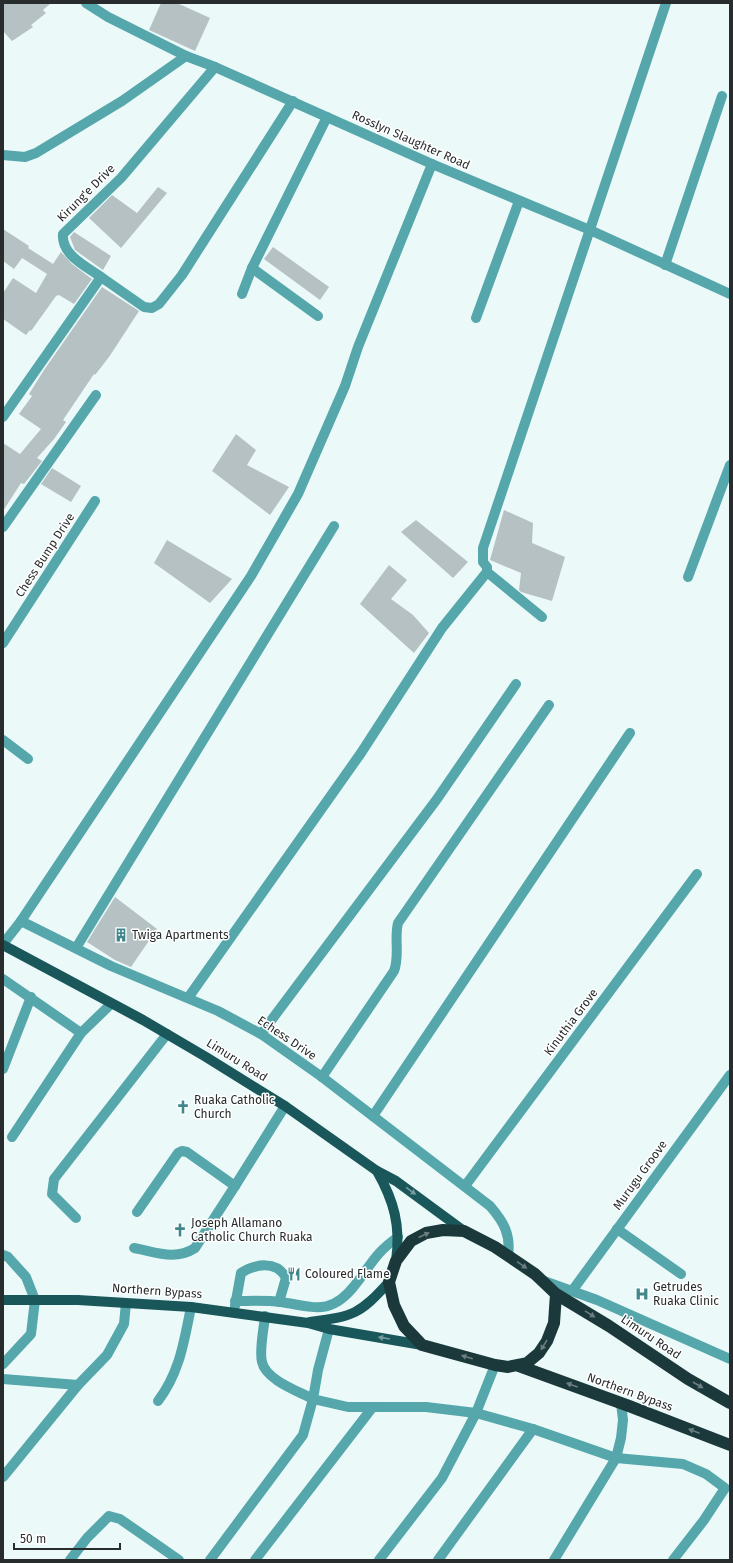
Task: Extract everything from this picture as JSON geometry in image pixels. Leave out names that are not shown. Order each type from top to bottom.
[{"type":"highway","name":"Northern Bypass","points":[[556,1294],[543,1281],[508,1256],[478,1237],[464,1231],[443,1230],[426,1233],[411,1241],[396,1260],[389,1282],[394,1305],[404,1326],[422,1345],[495,1365],[519,1366],[621,1402],[730,1445]]},
{"type":"highway","points":[[519,1366],[527,1363],[539,1353],[547,1341],[554,1323],[556,1294]]},
{"type":"highway","name":"Limuru Road","points":[[556,1294],[609,1326],[688,1379],[730,1403]]},
{"type":"main road","name":"Limuru Road","points":[[3,945],[167,1034],[285,1106],[378,1171],[396,1181],[464,1231]]},
{"type":"main road","name":"Northern Bypass","points":[[378,1171],[390,1194],[395,1215],[398,1237],[396,1260]]},
{"type":"main road","name":"Northern Bypass","points":[[308,1323],[345,1317],[357,1312],[366,1306],[389,1282]]},
{"type":"main road","name":"Northern Bypass","points":[[3,1300],[78,1300],[191,1307],[292,1320],[329,1329],[422,1345]]},
{"type":"street","name":"Rosslyn Slaughter Road","points":[[86,3],[108,17],[186,56],[293,101],[432,164],[590,230],[730,294]]},
{"type":"street","points":[[542,617],[487,572],[487,567],[483,562],[484,548],[666,3]]},
{"type":"street","points":[[3,155],[25,157],[36,153],[122,101],[186,56]]},
{"type":"street","name":"Kirung'e Drive","points":[[215,67],[121,178],[63,234],[62,242],[71,256],[144,307],[152,308],[159,304],[182,275],[293,101]]},
{"type":"street","points":[[666,265],[722,96]]},
{"type":"street","points":[[242,294],[252,268],[327,117]]},
{"type":"street","points":[[3,945],[21,921],[251,576],[298,494],[345,386],[358,347],[432,164]]},
{"type":"street","points":[[476,318],[519,201]]},
{"type":"street","points":[[252,268],[318,316]]},
{"type":"street","points":[[3,416],[101,277]]},
{"type":"street","points":[[3,527],[96,395]]},
{"type":"street","points":[[688,577],[730,465]]},
{"type":"street","name":"Chess Bump Drive","points":[[3,643],[96,501]]},
{"type":"street","points":[[76,948],[334,526]]},
{"type":"street","points":[[188,998],[361,753],[442,628],[487,572]]},
{"type":"street","points":[[261,1034],[437,799],[516,684]]},
{"type":"street","points":[[322,1078],[394,970],[396,964],[396,933],[398,923],[550,705]]},
{"type":"street","points":[[373,1116],[630,733]]},
{"type":"street","points":[[3,740],[28,759]]},
{"type":"street","name":"Kinuthia Grove","points":[[465,1186],[697,874]]},
{"type":"street","name":"Echess Drive","points":[[21,921],[111,966],[218,1011],[261,1034],[373,1116],[490,1206],[501,1219],[508,1232],[508,1256]]},
{"type":"street","points":[[3,979],[81,1032]]},
{"type":"street","points":[[3,1068],[31,997]]},
{"type":"street","points":[[12,1137],[81,1032],[111,1004]]},
{"type":"street","points":[[76,1218],[52,1194],[54,1179],[167,1034]]},
{"type":"street","name":"Murugu Groove","points":[[572,1291],[730,1075]]},
{"type":"street","points":[[134,1248],[173,1255],[185,1254],[195,1248],[285,1106]]},
{"type":"street","points":[[137,1212],[178,1153],[182,1151],[187,1152],[235,1186]]},
{"type":"street","points":[[617,1229],[681,1274]]},
{"type":"street","points":[[235,1301],[279,1302],[321,1308],[344,1298],[382,1248],[398,1237]]},
{"type":"street","points":[[3,1255],[8,1257],[26,1277],[35,1300],[31,1334],[3,1364]]},
{"type":"street","points":[[234,1312],[241,1272],[248,1268],[264,1264],[278,1268],[286,1278],[279,1302]]},
{"type":"street","points":[[543,1281],[597,1300],[730,1359]]},
{"type":"street","points":[[254,1315],[257,1301]]},
{"type":"street","points":[[3,1477],[78,1385],[107,1355],[124,1324],[126,1303]]},
{"type":"street","points":[[292,1320],[300,1306]]},
{"type":"street","points":[[158,1401],[173,1379],[181,1356],[191,1307]]},
{"type":"street","points":[[264,1316],[262,1362],[265,1370],[272,1378],[313,1399],[348,1407],[426,1407],[476,1413],[533,1429],[616,1458],[683,1464],[728,1486],[673,1560]]},
{"type":"street","points":[[210,1560],[303,1435],[329,1329]]},
{"type":"street","points":[[379,1560],[442,1478],[476,1413],[495,1365]]},
{"type":"street","points":[[3,1379],[78,1385]]},
{"type":"street","points":[[554,1560],[616,1458],[623,1420],[621,1402]]},
{"type":"street","points":[[255,1560],[372,1408]]},
{"type":"street","points":[[438,1560],[533,1429]]},
{"type":"street","points":[[70,1560],[91,1533],[109,1516],[120,1519],[179,1560]]},
{"type":"building","points":[[3,3],[51,3],[43,10],[46,13],[31,25],[33,27],[12,41],[3,31]]},
{"type":"building","points":[[161,3],[177,3],[210,18],[195,51],[149,30]]},
{"type":"building","points":[[158,187],[167,193],[121,248],[89,218],[112,195],[137,213]]},
{"type":"building","points":[[3,229],[29,246],[28,248],[53,264],[61,252],[72,264],[92,279],[74,304],[59,295],[56,296],[31,331],[30,330],[26,335],[3,319],[3,293],[13,278],[36,293],[47,274],[22,258],[14,269],[3,261]]},
{"type":"building","points":[[74,232],[111,256],[103,270],[75,250],[70,237]]},
{"type":"building","points":[[273,247],[329,287],[320,300],[264,259]]},
{"type":"building","points":[[102,287],[139,311],[109,357],[95,375],[94,374],[63,420],[66,422],[54,439],[37,458],[42,461],[24,484],[21,483],[3,511],[3,443],[20,454],[41,429],[19,414],[32,396],[29,394],[44,370]]},
{"type":"building","points":[[236,434],[256,450],[247,465],[289,487],[270,515],[212,471]]},
{"type":"building","points":[[52,468],[81,486],[71,502],[41,484]]},
{"type":"building","points":[[504,510],[533,523],[532,543],[565,557],[552,601],[521,592],[519,590],[521,573],[490,560]]},
{"type":"building","points":[[416,520],[468,562],[453,578],[401,532]]},
{"type":"building","points":[[167,540],[232,579],[210,603],[154,563]]},
{"type":"building","points":[[389,565],[407,580],[391,599],[413,615],[429,633],[414,653],[360,604]]},
{"type":"building","name":"Twiga Apartments","points":[[115,897],[157,929],[131,967],[115,960],[87,942]]},
{"type":"place","name":"Twiga Apartments","points":[[121,935]]},
{"type":"place","name":"Ruaka Catholic Church","points":[[183,1107]]},
{"type":"place","name":"Joseph Allamano Catholic Church Ruaka","points":[[180,1230]]},
{"type":"place","name":"Coloured Flame","points":[[294,1274]]},
{"type":"place","name":"Getrudes Ruaka Clinic","points":[[642,1294]]}]
